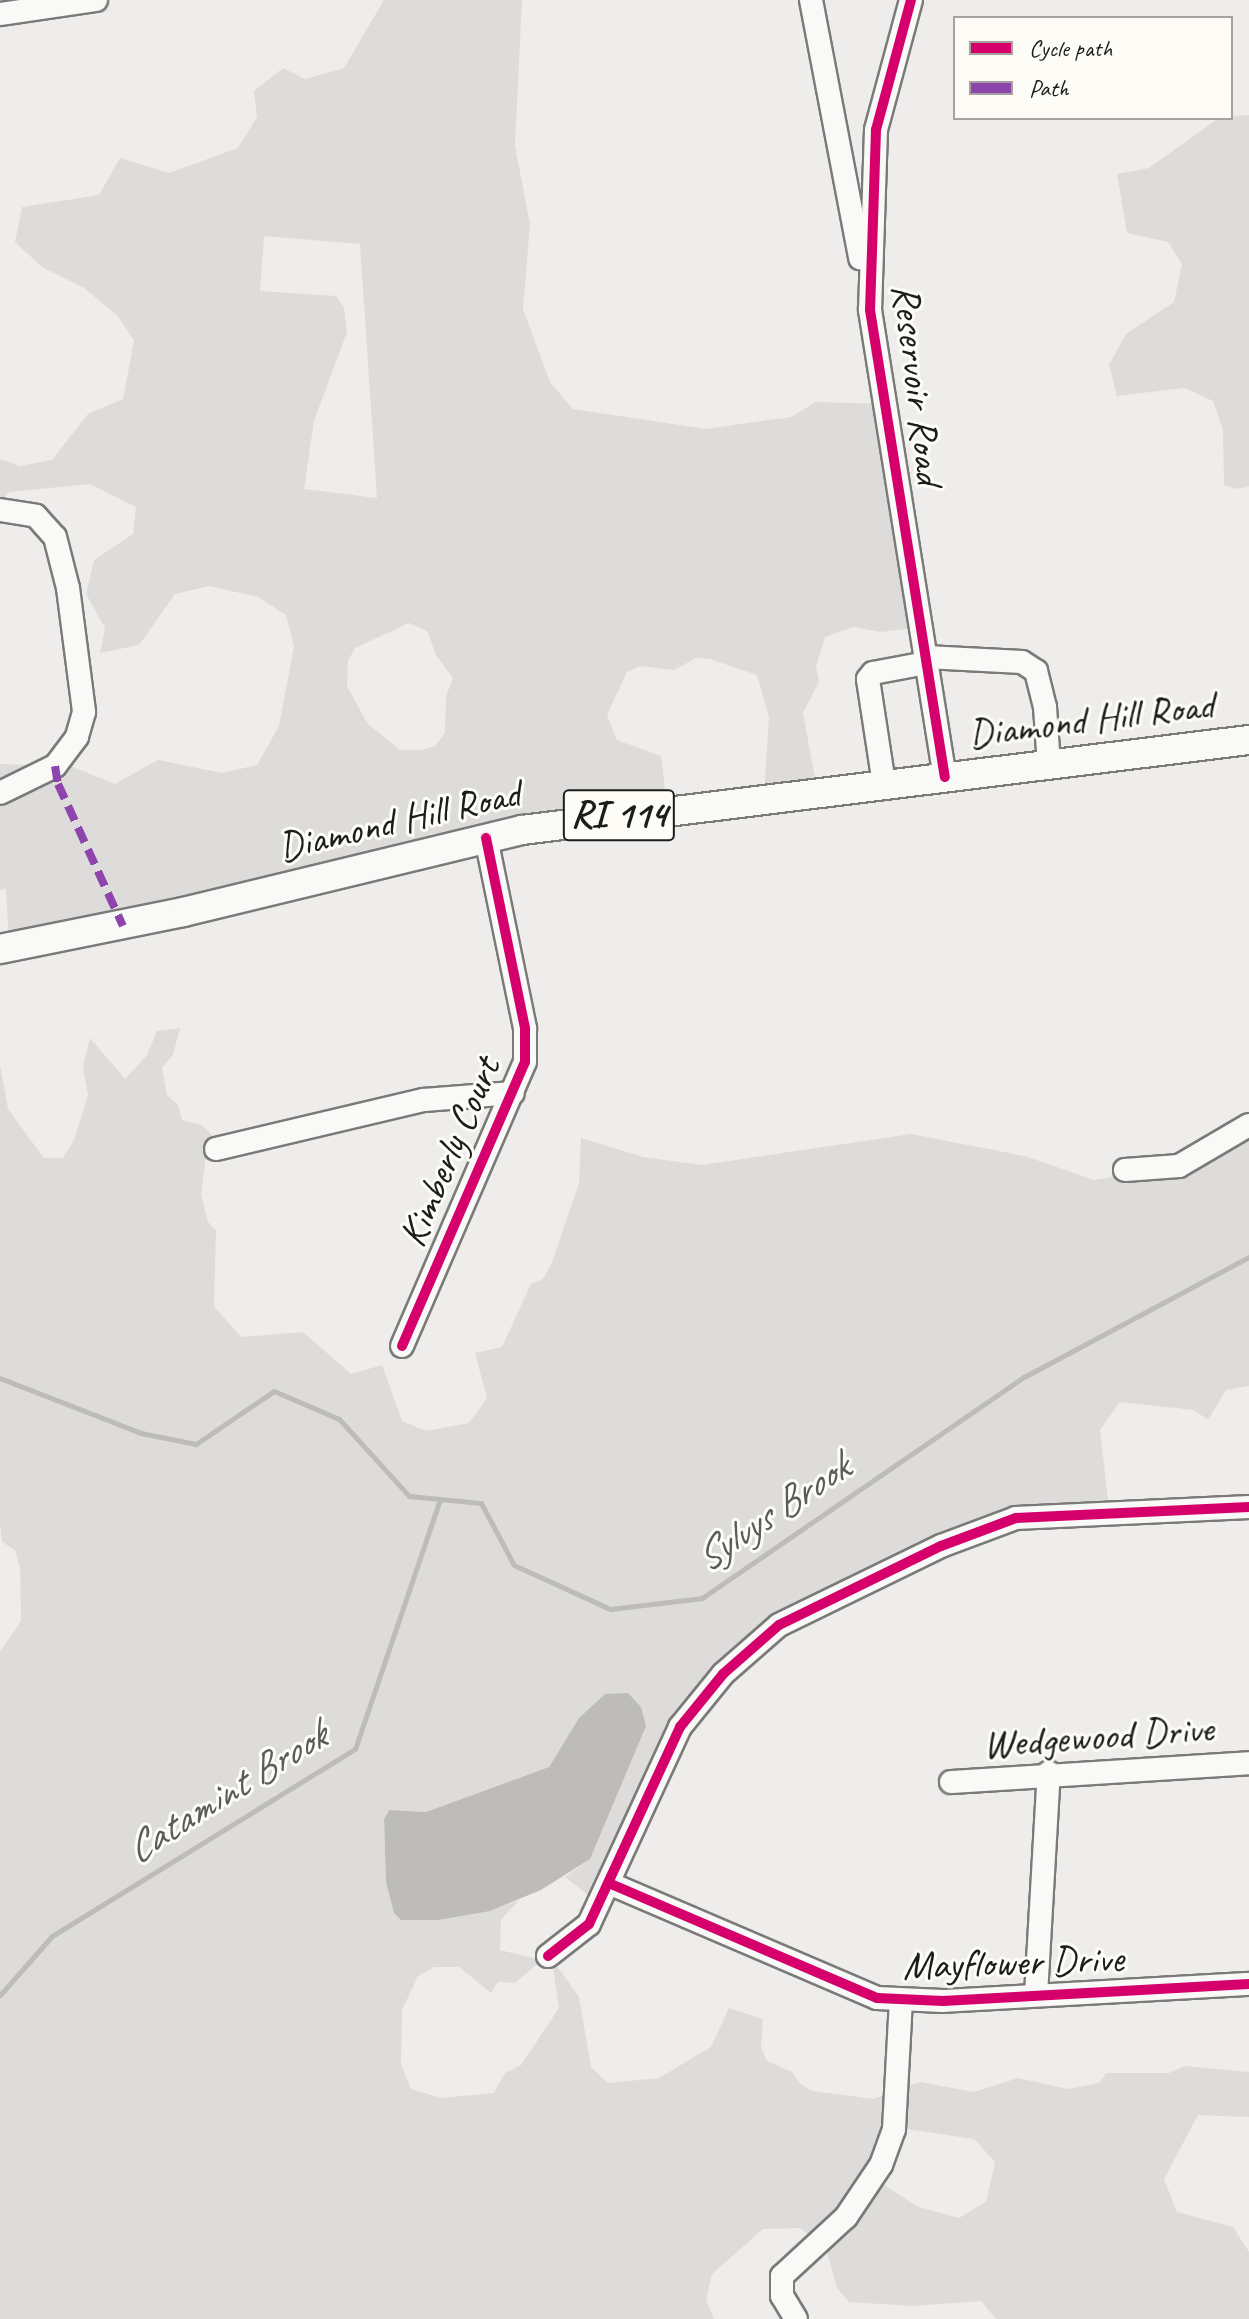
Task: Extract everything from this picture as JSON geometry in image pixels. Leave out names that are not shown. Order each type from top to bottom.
[{"type":"main road","name":"Diamond Hill Road","points":[[0,949],[183,912],[486,838],[603,817],[1249,740]]},
{"type":"street","points":[[0,14],[96,0]]},
{"type":"street","points":[[811,0],[870,310]]},
{"type":"street","name":"Reservoir Road","points":[[911,0],[876,130],[870,310],[945,777]]},
{"type":"street","points":[[0,510],[36,516],[55,537],[68,588],[84,712],[77,737],[55,766],[0,793]]},
{"type":"street","points":[[884,784],[868,679],[873,673],[926,660],[1022,662],[1036,671],[1045,707],[1049,766]]},
{"type":"street","name":"Kimberly Court","points":[[402,1346],[525,1062],[525,1028],[486,838]]},
{"type":"street","points":[[216,1149],[424,1100],[513,1093]]},
{"type":"street","points":[[1125,1170],[1179,1166],[1249,1125]]},
{"type":"street","points":[[548,1956],[589,1924],[611,1884],[680,1727],[723,1674],[779,1625],[941,1546],[1016,1518],[1249,1507]]},
{"type":"street","name":"Wedgewood Drive","points":[[951,1782],[1049,1772],[1249,1763]]},
{"type":"street","points":[[1036,1995],[1049,1772]]},
{"type":"street","name":"Mayflower Drive","points":[[611,1884],[877,1998],[901,2001],[1249,1984]]},
{"type":"street","points":[[796,2319],[782,2296],[782,2276],[846,2217],[881,2165],[894,2129],[901,2001]]},
{"type":"shaded area","points":[[384,0],[522,0],[515,146],[530,224],[523,309],[550,382],[573,409],[706,429],[791,417],[816,402],[889,404],[922,627],[881,632],[853,627],[825,637],[816,666],[819,682],[803,713],[817,790],[764,795],[769,717],[757,675],[710,659],[696,658],[674,670],[640,666],[627,672],[607,715],[617,740],[661,756],[667,807],[618,816],[579,800],[566,822],[449,846],[431,833],[419,853],[9,947],[6,888],[0,890],[0,764],[71,766],[115,784],[158,760],[222,773],[257,765],[279,726],[294,646],[286,615],[258,597],[209,586],[175,594],[139,645],[100,653],[105,628],[86,594],[94,560],[133,534],[136,507],[90,484],[9,492],[0,503],[0,459],[20,466],[52,460],[88,414],[123,399],[134,341],[118,316],[84,288],[42,267],[15,242],[22,207],[99,195],[120,158],[169,173],[238,148],[257,117],[254,91],[283,68],[305,79],[344,68]],"holes":[[[264,236],[360,244],[377,498],[304,489],[314,421],[347,332],[344,307],[336,296],[260,291]],[[409,623],[427,631],[436,655],[453,678],[446,696],[445,733],[435,746],[422,750],[400,750],[367,723],[347,686],[348,661],[355,648]]]},
{"type":"shaded area","points":[[1249,115],[1249,486],[1237,489],[1224,485],[1223,430],[1213,401],[1184,388],[1117,396],[1109,365],[1126,334],[1174,302],[1182,264],[1168,242],[1127,233],[1117,174],[1149,168],[1216,120],[1233,120],[1233,117]]},
{"type":"shaded area","points":[[180,1028],[173,1055],[162,1068],[167,1095],[178,1105],[182,1120],[202,1125],[221,1145],[206,1156],[201,1195],[208,1222],[216,1230],[214,1306],[241,1337],[303,1332],[351,1374],[382,1365],[402,1421],[426,1431],[469,1423],[487,1398],[475,1353],[502,1347],[531,1284],[543,1279],[552,1262],[579,1183],[581,1138],[643,1157],[702,1165],[911,1134],[1025,1156],[1094,1180],[1156,1170],[1249,1123],[1249,1386],[1226,1390],[1208,1420],[1194,1410],[1120,1402],[1100,1430],[1109,1508],[1012,1518],[834,1596],[704,1695],[603,1907],[565,1877],[590,1859],[609,1809],[605,1695],[579,1718],[549,1767],[426,1812],[389,1810],[384,1819],[386,1882],[490,1911],[519,1900],[501,1920],[500,1950],[542,1960],[515,1983],[498,1982],[491,1993],[459,1967],[434,1967],[418,1976],[402,2010],[401,2064],[411,2089],[441,2098],[494,2093],[505,2073],[521,2065],[559,2008],[552,1959],[579,1997],[591,2067],[608,2083],[659,2078],[711,2047],[729,2008],[763,2019],[761,2047],[767,2061],[792,2072],[800,2084],[813,2091],[873,2099],[920,2082],[974,2092],[1018,2078],[1068,2089],[1099,2083],[1106,2073],[1169,2073],[1185,2066],[1249,2072],[1249,2117],[1198,2115],[1164,2179],[1177,2212],[1233,2227],[1249,2252],[1249,2319],[996,2319],[981,2301],[912,2306],[849,2302],[837,2288],[826,2248],[800,2228],[763,2229],[712,2274],[706,2300],[714,2319],[0,2319],[0,1652],[21,1621],[20,1568],[15,1550],[2,1542],[0,1523],[0,1064],[8,1109],[44,1158],[63,1158],[74,1140],[88,1095],[83,1067],[90,1038],[125,1079],[147,1055],[157,1031]],"holes":[[[900,2128],[974,2139],[995,2162],[986,2202],[959,2218],[918,2207],[872,2177],[874,2142]]]},
{"type":"shaded area","points":[[628,1693],[641,1707],[646,1726],[590,1859],[541,1890],[490,1911],[438,1920],[401,1920],[394,1913],[386,1882],[384,1819],[389,1810],[426,1812],[549,1767],[579,1718],[605,1694]]},
{"type":"waterway","name":"Sylvys Brook","points":[[0,1378],[141,1433],[196,1444],[274,1391],[339,1419],[409,1496],[481,1503],[514,1565],[610,1609],[702,1598],[1024,1377],[1249,1257]]},
{"type":"waterway","name":"Catamint Brook","points":[[0,1995],[52,1936],[355,1749],[440,1499]]},
{"type":"marked path","points":[[55,766],[58,784],[123,926]]},
{"type":"cycle path","points":[[911,0],[876,130],[870,310],[945,777]]},
{"type":"cycle path","points":[[402,1346],[525,1062],[525,1028],[486,838]]},
{"type":"cycle path","points":[[548,1956],[589,1924],[680,1727],[723,1674],[779,1625],[941,1546],[1016,1518],[1249,1507]]},
{"type":"cycle path","points":[[611,1884],[877,1998],[943,2001],[1249,1984]]}]
